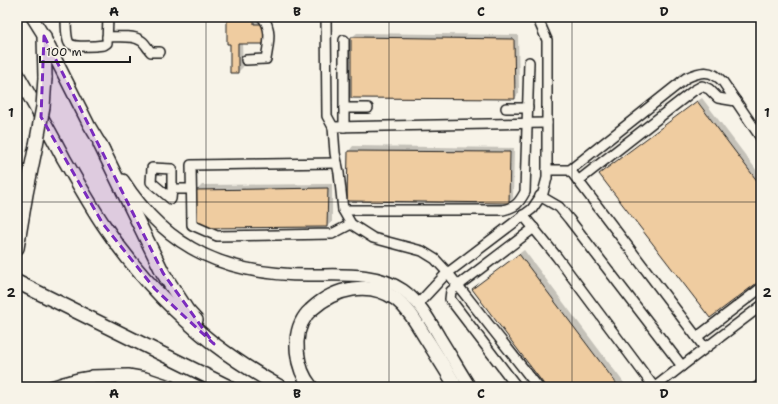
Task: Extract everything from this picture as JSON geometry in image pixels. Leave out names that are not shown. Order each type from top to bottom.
[{"type":"highway","points":[[17,249],[43,107],[45,78],[44,36]]},
{"type":"highway","points":[[17,74],[103,224],[132,264],[155,290],[214,344],[251,370],[280,387]]},
{"type":"highway","points":[[100,144],[163,273],[187,310],[214,344]]},
{"type":"highway","points":[[17,282],[229,387]]},
{"type":"highway","points":[[311,387],[302,372],[298,359],[297,343],[299,328],[305,316],[328,297],[341,291],[361,288],[385,293],[406,308],[456,387]]},
{"type":"highway","points":[[155,351],[208,387]]},
{"type":"highway","points":[[92,377],[128,376],[145,379],[169,387]]},
{"type":"main road","points":[[32,17],[44,36],[100,144],[144,210],[165,230],[183,244],[227,264],[241,268],[272,274],[360,276],[376,278],[390,283],[403,290],[418,304],[470,387]]},
{"type":"main road","points":[[51,387],[77,379],[92,377],[119,379],[145,387]]},
{"type":"lane","points":[[66,17],[68,42],[71,45],[78,46],[104,45],[107,43],[108,17]]},
{"type":"lane","points":[[246,60],[266,59],[269,29],[262,17]]},
{"type":"lane","points":[[326,17],[327,116],[333,127],[343,210],[351,224],[373,238],[422,251],[435,259],[458,285],[538,387]]},
{"type":"lane","points":[[418,304],[448,273],[532,209],[543,193],[547,170],[547,40],[537,17]]},
{"type":"lane","points":[[107,37],[132,37],[139,39],[151,52],[160,52]]},
{"type":"lane","points":[[344,40],[344,127]]},
{"type":"lane","points":[[343,210],[503,210],[512,208],[520,202],[525,192],[529,62]]},
{"type":"lane","points":[[547,170],[570,170],[686,78],[697,72],[708,72],[718,76],[761,138]]},
{"type":"lane","points":[[578,181],[693,91],[702,86],[709,89],[718,98],[736,101]]},
{"type":"lane","points":[[344,108],[368,108]]},
{"type":"lane","points":[[506,108],[528,108]]},
{"type":"lane","points":[[333,127],[547,123]]},
{"type":"lane","points":[[337,163],[192,164],[192,225],[217,236],[332,234],[351,224]]},
{"type":"lane","points":[[570,170],[705,348]]},
{"type":"lane","points":[[172,189],[191,189]]},
{"type":"lane","points":[[540,196],[559,207],[682,366]]},
{"type":"lane","points":[[524,215],[654,387],[761,306]]},
{"type":"lane","points":[[517,387],[450,299],[450,292],[534,228]]},
{"type":"lane","points":[[697,337],[761,288]]},
{"type":"highlighted area","points":[[44,36],[163,273],[214,344],[155,289],[103,224],[41,117]]},
{"type":"building","points":[[227,20],[254,20],[254,24],[265,24],[265,44],[238,44],[238,73],[230,73],[230,44],[227,44]]},
{"type":"building","points":[[351,37],[514,39],[515,99],[351,98]]},
{"type":"building","points":[[697,101],[761,186],[761,280],[710,318],[599,174]]},
{"type":"building","points":[[348,151],[510,152],[509,203],[347,201]]},
{"type":"building","points":[[328,188],[327,227],[205,228],[196,222],[196,190]]},
{"type":"building","points":[[519,254],[619,387],[546,387],[472,289]]},
{"type":"railway","points":[[758,17],[761,21]]},
{"type":"railway","points":[[750,387],[761,379]]}]
